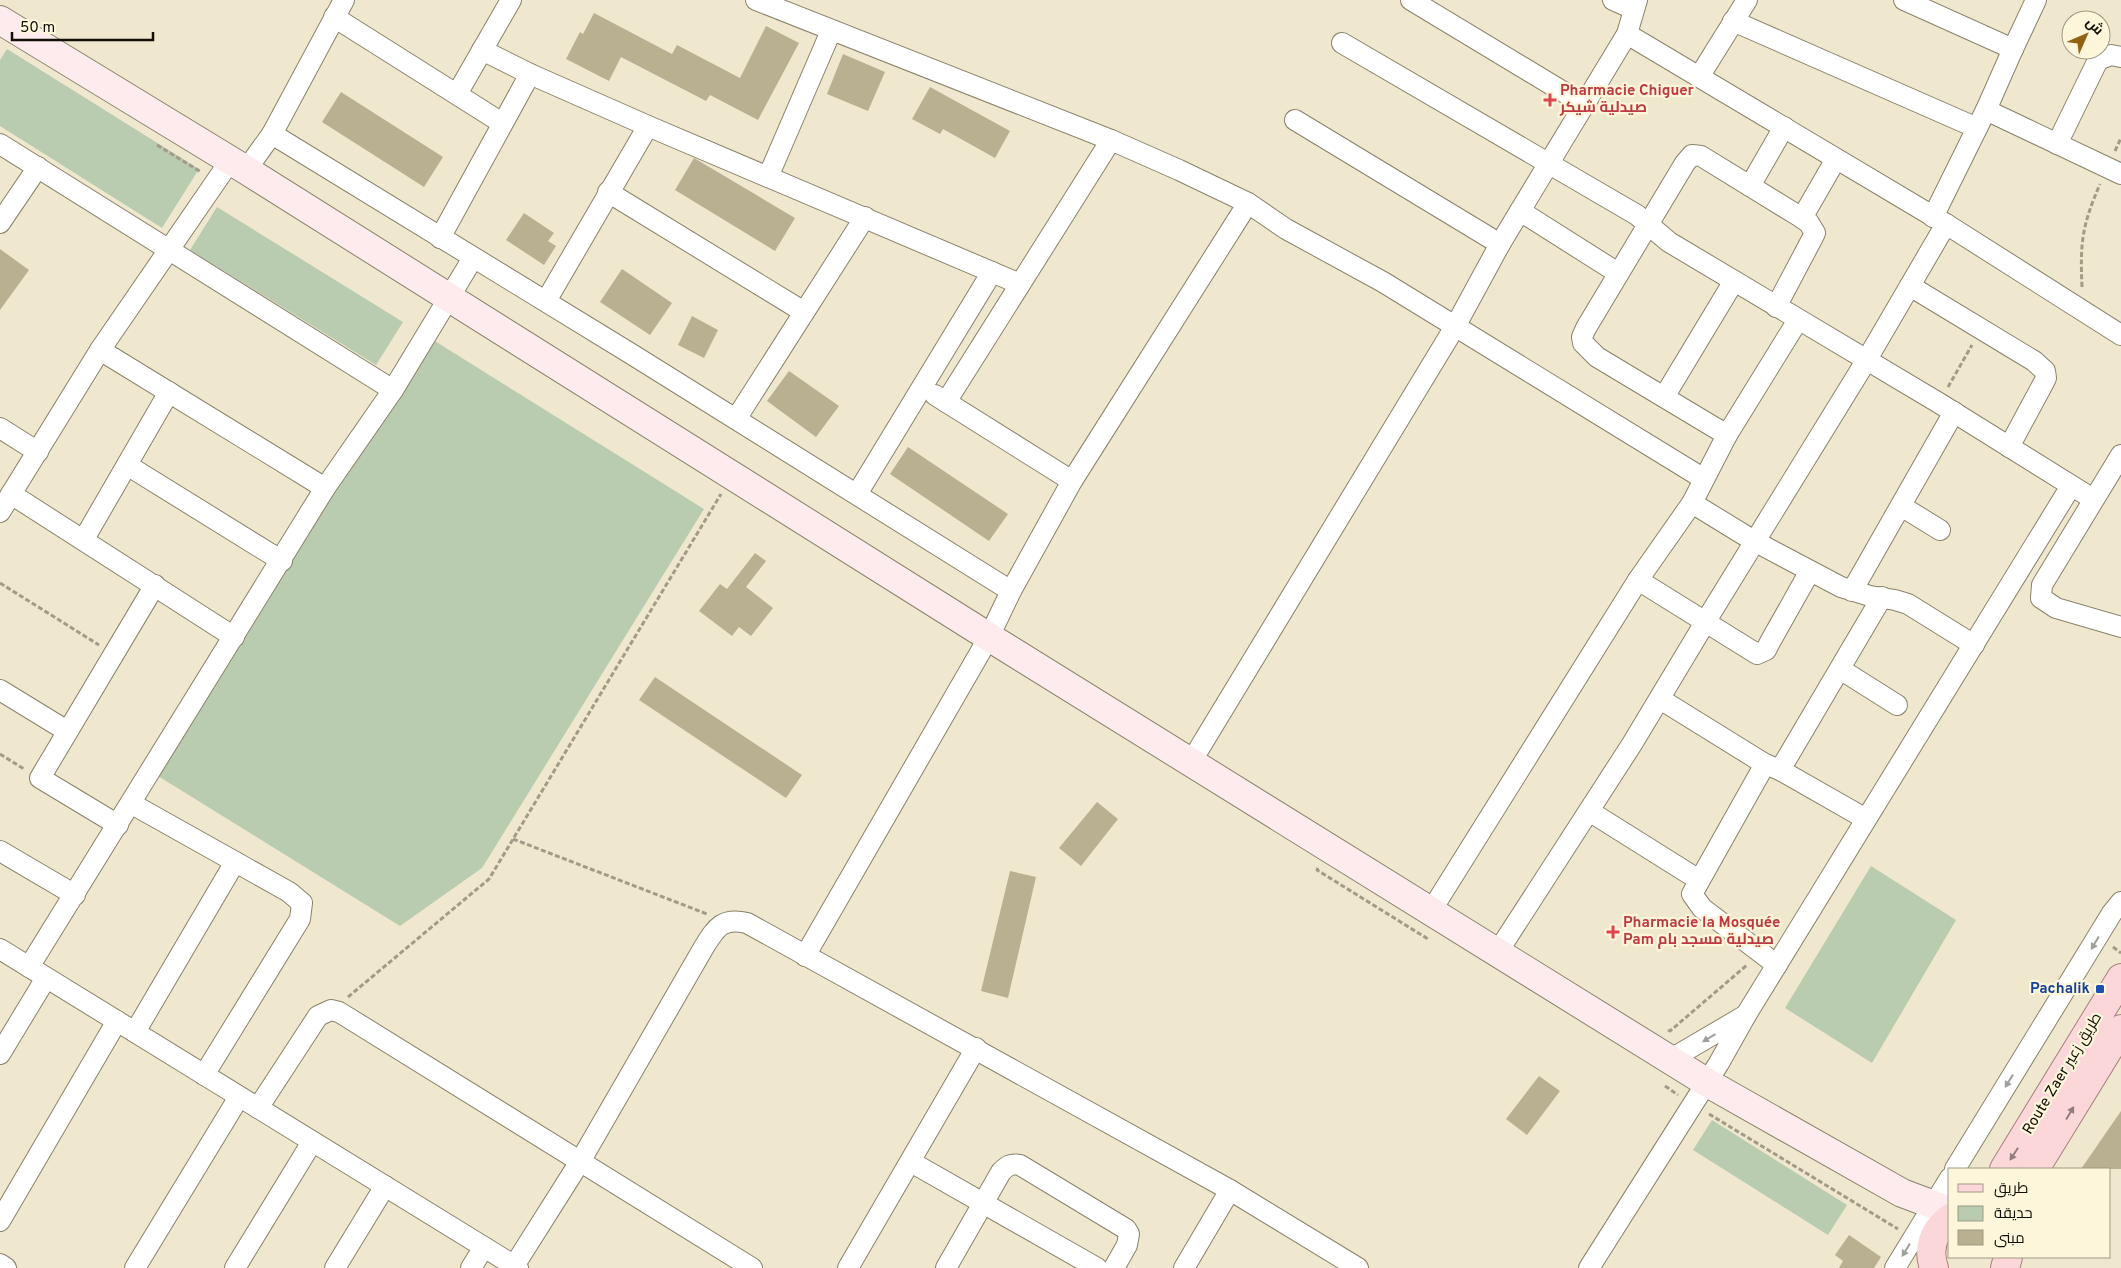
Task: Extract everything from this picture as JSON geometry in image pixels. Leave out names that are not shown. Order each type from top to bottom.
[{"type":"main road","points":[[0,20],[238,166],[1497,953],[1672,1059],[1706,1082],[1902,1194],[1933,1236]]},
{"type":"main road","name":"Route Zaer طريق زعير","points":[[2005,1168],[2121,978]]},
{"type":"main road","name":"Route Zaer طريق زعير","points":[[2036,1168],[2121,1028]]},
{"type":"street","points":[[457,94],[511,0]]},
{"type":"street","points":[[756,0],[1112,140],[1248,203],[1286,229],[1383,282],[1704,479]]},
{"type":"street","points":[[1411,0],[1585,105]]},
{"type":"street","points":[[1191,762],[1456,326],[1500,244],[1627,34],[1635,5],[1613,0]]},
{"type":"street","points":[[1699,77],[1747,0]]},
{"type":"street","points":[[1904,0],[2013,49]]},
{"type":"street","points":[[1497,953],[1660,699],[1910,286],[2036,0]]},
{"type":"street","points":[[0,512],[100,350],[171,250],[238,166],[272,134],[339,8],[457,94],[502,123]]},
{"type":"street","points":[[1734,21],[1982,119],[2057,144],[2114,170]]},
{"type":"street","points":[[768,176],[831,31]]},
{"type":"street","points":[[1627,34],[1940,221],[2121,335]]},
{"type":"street","points":[[1342,43],[1550,163],[1649,223],[1669,242],[1946,408],[2093,499]]},
{"type":"street","points":[[482,50],[530,74],[648,126],[1020,284]]},
{"type":"street","points":[[2057,144],[2098,60],[2111,55],[2121,58]]},
{"type":"street","points":[[440,238],[530,74]]},
{"type":"street","points":[[1296,120],[1500,244]]},
{"type":"street","points":[[546,301],[648,126]]},
{"type":"street","points":[[1750,186],[1784,127]]},
{"type":"street","points":[[272,134],[546,301],[1011,590]]},
{"type":"street","points":[[946,402],[1112,140]]},
{"type":"street","points":[[0,144],[393,390]]},
{"type":"street","points":[[1727,435],[1597,357],[1583,343],[1582,337],[1618,272],[1685,163],[1692,155],[1701,156],[1802,218],[1815,233],[1776,307]]},
{"type":"street","points":[[1802,218],[1836,159]]},
{"type":"street","points":[[0,223],[38,167]]},
{"type":"street","points":[[608,192],[804,312]]},
{"type":"street","points":[[805,956],[1000,618],[1011,590],[1072,480],[1248,203]]},
{"type":"street","points":[[1520,211],[1618,272]]},
{"type":"street","points":[[736,419],[865,217]]},
{"type":"street","points":[[29,967],[132,804],[325,488],[393,390],[473,258]]},
{"type":"street","points":[[857,494],[992,272]]},
{"type":"street","points":[[1664,397],[1734,281]]},
{"type":"street","points":[[1910,286],[2034,361],[2045,371],[2043,384],[2009,447]]},
{"type":"street","points":[[1431,911],[1638,580],[1692,503],[1727,435],[1798,320]]},
{"type":"street","points":[[100,350],[325,488]]},
{"type":"street","points":[[922,387],[1072,480]]},
{"type":"street","points":[[84,539],[169,392]]},
{"type":"street","points":[[1852,591],[1900,506],[1946,408]]},
{"type":"street","points":[[0,428],[38,452]]},
{"type":"street","points":[[2121,455],[2042,584],[2040,598],[2056,608],[2121,627]]},
{"type":"street","points":[[127,465],[282,561]]},
{"type":"street","points":[[1588,1268],[1733,1040],[1777,965],[2071,486]]},
{"type":"street","points":[[11,494],[84,539],[234,637]]},
{"type":"street","points":[[1692,503],[1754,541],[1810,571],[1852,591],[1908,604],[1974,644]]},
{"type":"street","points":[[1900,506],[1940,530]]},
{"type":"street","points":[[1638,580],[1757,654],[1762,653],[1770,642],[1810,571]]},
{"type":"street","points":[[118,825],[40,778],[155,585]]},
{"type":"street","points":[[1777,965],[1702,908],[1692,894],[1699,880],[1773,767],[1840,669],[1882,597]]},
{"type":"street","points":[[1840,669],[1897,704]]},
{"type":"street","points":[[0,690],[67,731]]},
{"type":"street","points":[[1660,699],[1866,820]]},
{"type":"street","points":[[132,804],[298,897],[302,903],[303,911],[300,918],[204,1075]]},
{"type":"street","points":[[1589,811],[1699,880]]},
{"type":"street","points":[[0,851],[75,896]]},
{"type":"street","points":[[135,1032],[235,862]]},
{"type":"street","points":[[1956,1168],[2112,913],[2121,902]]},
{"type":"street","points":[[0,949],[516,1267],[581,1160],[704,947],[719,926],[726,922],[747,923],[1230,1190],[1358,1268]]},
{"type":"street","points":[[0,1054],[46,978]]},
{"type":"street","points":[[258,1108],[318,1016],[331,1010],[339,1012],[581,1160],[752,1268]]},
{"type":"street","points":[[1672,1059],[1746,1016]]},
{"type":"street","points":[[0,1221],[117,1021]]},
{"type":"street","points":[[848,1268],[976,1048]]},
{"type":"street","points":[[135,1268],[239,1097]]},
{"type":"street","points":[[235,1268],[312,1142]]},
{"type":"street","points":[[911,1162],[1096,1268]]},
{"type":"street","points":[[946,1268],[1005,1168],[1014,1164],[1020,1165],[1126,1229],[1129,1234],[1127,1245],[1114,1268]]},
{"type":"street","points":[[1895,1268],[1933,1236],[1948,1185]]},
{"type":"street","points":[[336,1268],[384,1186]]},
{"type":"street","points":[[1184,1268],[1230,1190]]},
{"type":"street","points":[[471,1268],[484,1247]]},
{"type":"street","points":[[0,1264],[6,1268]]},
{"type":"path","points":[[2083,312],[2080,252],[2082,234],[2087,216],[2114,170],[2121,138]]},
{"type":"path","points":[[152,142],[202,174]]},
{"type":"path","points":[[1946,408],[1981,329]]},
{"type":"path","points":[[331,1010],[488,879],[732,476]]},
{"type":"path","points":[[0,583],[113,654]]},
{"type":"path","points":[[0,754],[40,778]]},
{"type":"path","points":[[513,840],[726,922]]},
{"type":"path","points":[[1661,1026],[1670,1031],[1760,953]]},
{"type":"path","points":[[1710,1114],[1933,1236]]},
{"type":"green space","points":[[7,49],[199,169],[162,228],[0,126],[0,60]]},
{"type":"green space","points":[[217,207],[403,322],[376,365],[190,250]]},
{"type":"green space","points":[[430,338],[704,509],[482,868],[400,926],[158,776]]},
{"type":"green space","points":[[1871,866],[1956,920],[1872,1063],[1785,1008]]},
{"type":"green space","points":[[1712,1120],[1847,1205],[1828,1235],[1693,1150]]},
{"type":"building","points":[[594,13],[672,54],[677,45],[740,78],[766,26],[799,43],[758,120],[710,95],[706,101],[621,57],[609,81],[566,59],[580,32],[583,34]]},
{"type":"building","points":[[843,54],[885,72],[868,111],[827,94]]},
{"type":"building","points":[[930,87],[1010,131],[995,158],[943,129],[940,134],[912,119]]},
{"type":"building","points":[[341,92],[443,157],[424,187],[322,122]]},
{"type":"building","points":[[694,158],[795,218],[775,251],[675,190]]},
{"type":"building","points":[[524,213],[554,233],[548,241],[556,246],[544,265],[506,240]]},
{"type":"building","points":[[0,249],[29,270],[0,310]]},
{"type":"building","points":[[622,269],[672,303],[650,335],[600,302]]},
{"type":"building","points":[[692,316],[718,330],[704,358],[678,345]]},
{"type":"building","points":[[789,371],[839,406],[816,437],[767,401]]},
{"type":"building","points":[[908,447],[1008,514],[989,541],[890,474]]},
{"type":"building","points":[[755,553],[766,561],[746,587],[773,608],[751,636],[739,627],[732,636],[699,611],[720,584],[727,589]]},
{"type":"building","points":[[655,677],[802,775],[786,798],[639,700]]},
{"type":"building","points":[[1097,802],[1118,819],[1081,866],[1059,848]]},
{"type":"building","points":[[1010,871],[1036,877],[1008,998],[981,991]]},
{"type":"building","points":[[1539,1076],[1560,1091],[1527,1135],[1506,1119]]},
{"type":"building","points":[[2121,1111],[2121,1169],[2082,1168]]},
{"type":"building","points":[[1849,1235],[1881,1257],[1874,1268],[1839,1268],[1843,1261],[1835,1255]]},
{"type":"place","name":"Pharmacie Chiguer صيدلية شيكر","points":[[1550,100]]},
{"type":"place","name":"Pharmacie la Mosquée Pam صيدلية مسجد بام","points":[[1613,932]]},
{"type":"place","name":"Pachalik","points":[[2100,989]]}]
